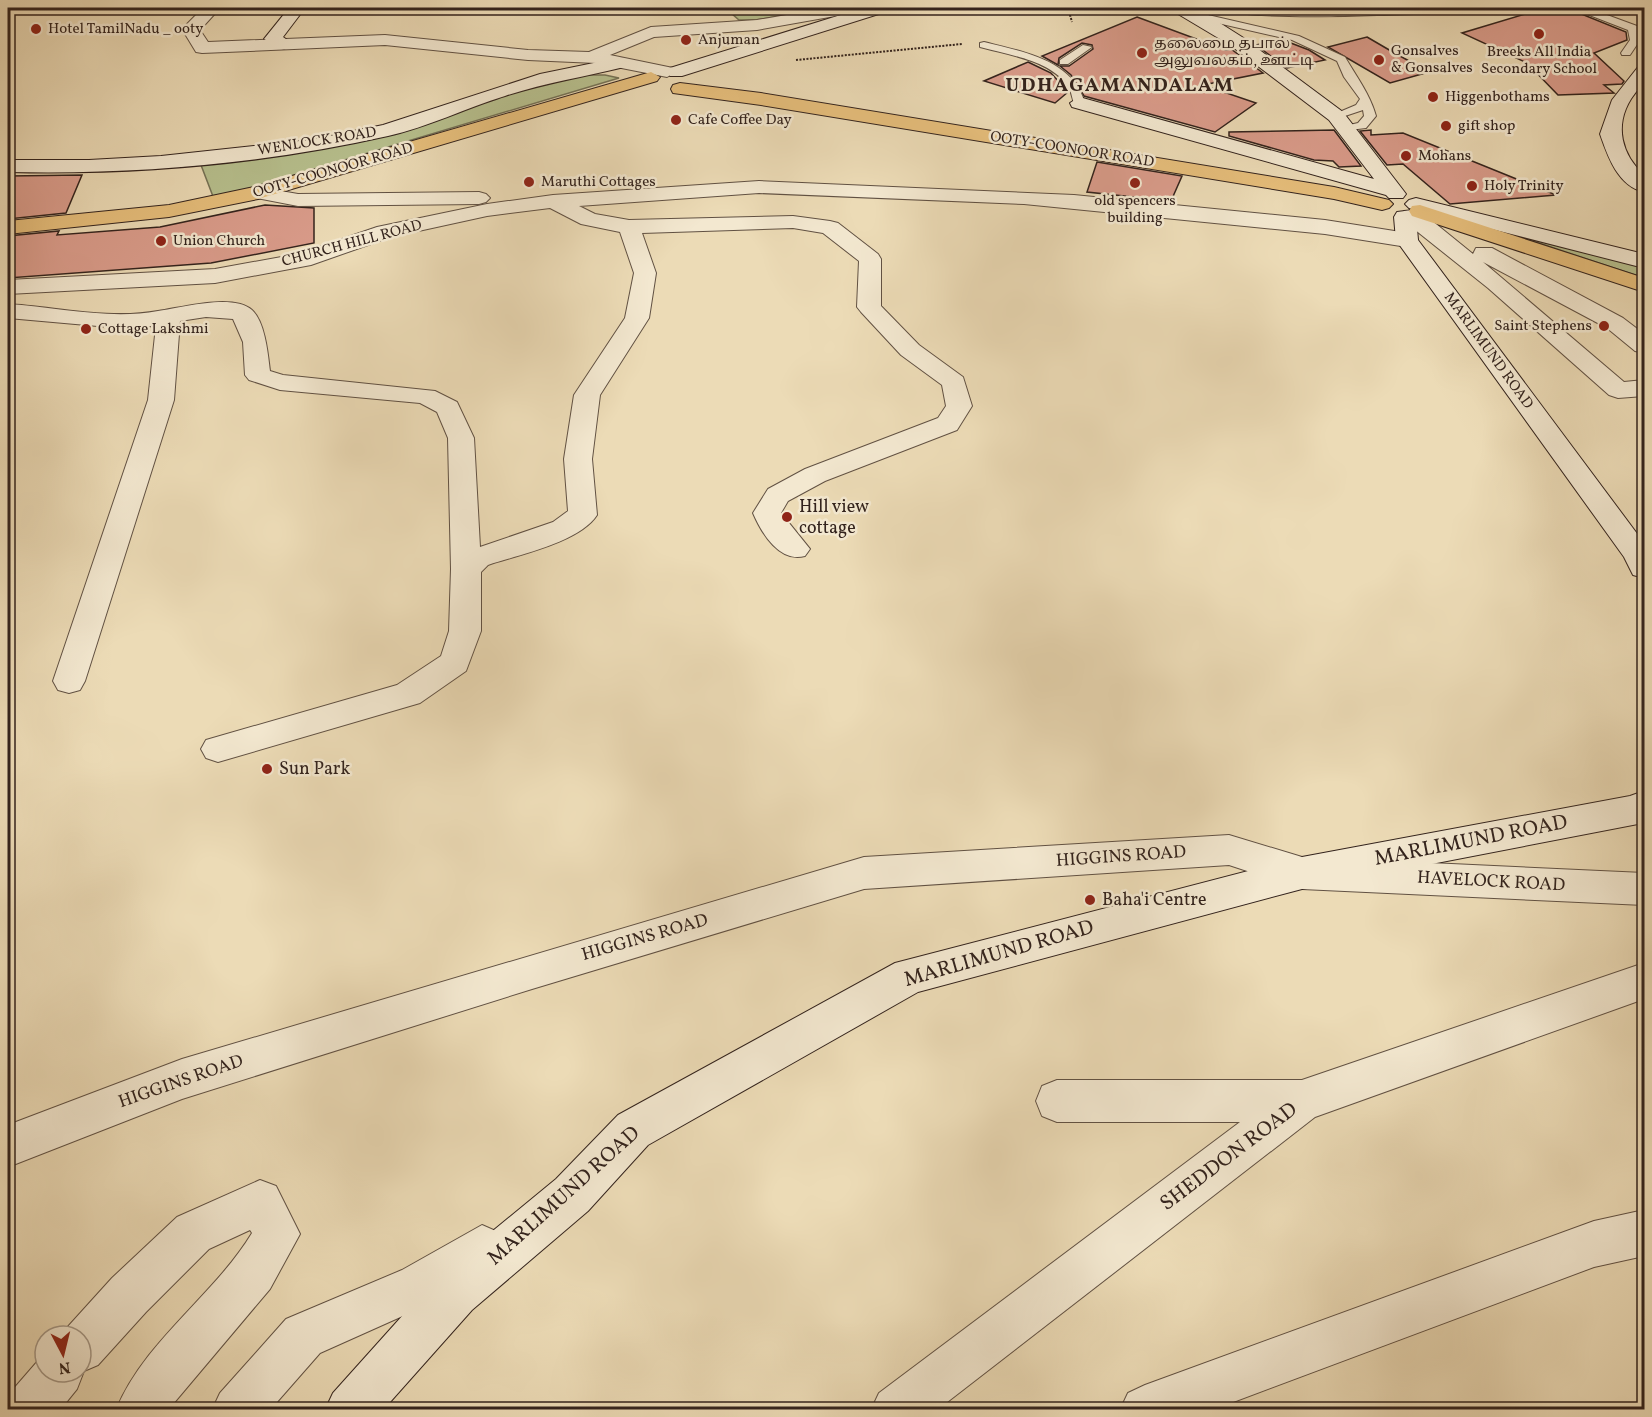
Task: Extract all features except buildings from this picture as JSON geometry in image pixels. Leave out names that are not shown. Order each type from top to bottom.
[{"type":"highway","name":"OOTY-COONOOR ROAD","points":[[8,228],[169,211],[258,193],[584,97],[669,79],[761,99],[1334,193],[1406,211],[1644,285]]},
{"type":"street","points":[[212,8],[191,29],[202,48],[385,40],[528,55],[596,58],[618,63]]},
{"type":"street","points":[[284,44],[273,39],[297,8]]},
{"type":"street","points":[[596,55],[651,32],[757,26],[852,8]]},
{"type":"street","points":[[532,37],[669,79],[879,8]]},
{"type":"street","points":[[1176,8],[1195,15],[1236,41],[1341,122],[1406,211],[1496,283],[1618,390],[1644,388]]},
{"type":"street","name":"WENLOCK ROAD","points":[[8,166],[89,166],[161,162],[310,146],[388,130],[546,78],[618,63]]},
{"type":"street","points":[[1644,71],[1621,100],[1611,134],[1622,166],[1644,186]]},
{"type":"street","points":[[1079,102],[1406,211],[1592,246],[1644,261]]},
{"type":"street","points":[[258,193],[298,200],[514,198],[552,201],[759,187],[1074,201],[1325,227],[1406,211],[1615,323],[1644,346]]},
{"type":"street","points":[[552,201],[589,219],[629,227],[793,222],[830,228],[870,259],[869,307],[910,350],[954,382],[959,406],[948,424],[815,475],[778,495],[767,513],[773,526],[795,549]]},
{"type":"street","name":"CHURCH HILL ROAD","points":[[8,287],[215,276],[303,260],[385,232],[487,210],[552,201]]},
{"type":"street","name":"MARLIMUND ROAD","points":[[1406,211],[1637,554],[1644,568]]},
{"type":"street","points":[[466,569],[478,558],[563,529],[583,515],[578,459],[587,394],[637,318],[645,273],[629,227]]},
{"type":"street","points":[[8,311],[108,320],[145,320],[228,308],[243,314],[255,342],[258,375],[280,382],[426,396],[448,408],[460,438],[466,569],[465,631],[455,663],[408,694],[218,749]]},
{"type":"street","points":[[69,681],[161,400],[169,316]]},
{"type":"street","name":"MARLIMUND ROAD","points":[[350,1410],[455,1293],[572,1195],[633,1130],[909,976],[1302,873],[1638,809],[1644,805]]},
{"type":"street","name":"HIGGINS ROAD","points":[[8,1146],[182,1079],[532,971],[864,873],[1229,850],[1302,873]]},
{"type":"street","name":"HAVELOCK ROAD","points":[[1302,873],[1644,890]]},
{"type":"street","name":"SHEDDON ROAD","points":[[896,1410],[1302,1101],[1644,981]]},
{"type":"street","points":[[1057,1101],[1302,1101]]},
{"type":"street","points":[[237,1410],[303,1336],[418,1286],[572,1195]]},
{"type":"street","points":[[93,1335],[129,1295],[193,1233],[260,1202],[277,1234],[254,1273],[154,1386],[141,1410]]},
{"type":"street","points":[[1145,1410],[1593,1244],[1644,1233]]},
{"type":"lane","points":[[1226,8],[1289,13],[1490,8]]},
{"type":"lane","points":[[1557,8],[1581,8],[1633,28],[1635,40],[1626,53]]},
{"type":"lane","points":[[1195,15],[1268,30],[1319,47],[1341,59],[1348,77],[1366,99],[1370,117],[1362,126],[1341,122]]},
{"type":"lane","points":[[984,45],[1052,65],[1078,92],[1079,102]]},
{"type":"lane","points":[[1064,62],[1087,48]]},
{"type":"lane","points":[[1341,122],[1360,107],[1366,99]]},
{"type":"path","points":[[1068,8],[1072,22]]},
{"type":"path","points":[[789,61],[963,44]]},
{"type":"green space","points":[[698,8],[826,8],[756,20],[739,20],[732,14],[702,13]]},
{"type":"green space","points":[[580,75],[605,75],[619,78],[214,199],[201,165],[290,152]]},
{"type":"green space","points":[[1515,235],[1644,266],[1644,278]]},
{"type":"place","name":"Hotel TamilNadu _ ooty","points":[[36,29]]},
{"type":"place","name":"Breeks All India Secondary School","points":[[1539,34]]},
{"type":"place","name":"Anjuman","points":[[686,40]]},
{"type":"place","name":"தலைமை தபால் அலுவலகம், ஊட்டி","points":[[1142,53]]},
{"type":"place","name":"Gonsalves & Gonsalves","points":[[1379,60]]},
{"type":"place","name":"Higgenbothams","points":[[1433,97]]},
{"type":"place","name":"Cafe Coffee Day","points":[[676,120]]},
{"type":"place","name":"gift shop","points":[[1446,126]]},
{"type":"place","name":"Mohans","points":[[1406,156]]},
{"type":"place","name":"Maruthi Cottages","points":[[529,182]]},
{"type":"place","name":"old spencers building","points":[[1135,183]]},
{"type":"place","name":"Holy Trinity","points":[[1472,186]]},
{"type":"place","name":"Union Church","points":[[161,241]]},
{"type":"place","name":"Saint Stephens","points":[[1604,326]]},
{"type":"place","name":"Cottage Lakshmi","points":[[86,329]]},
{"type":"place","name":"Hill view cottage","points":[[787,517]]},
{"type":"place","name":"Sun Park","points":[[267,769]]},
{"type":"place","name":"Baha'i Centre","points":[[1090,900]]},
{"type":"district","name":"UDHAGAMANDALAM","points":[[1120,86]]}]
